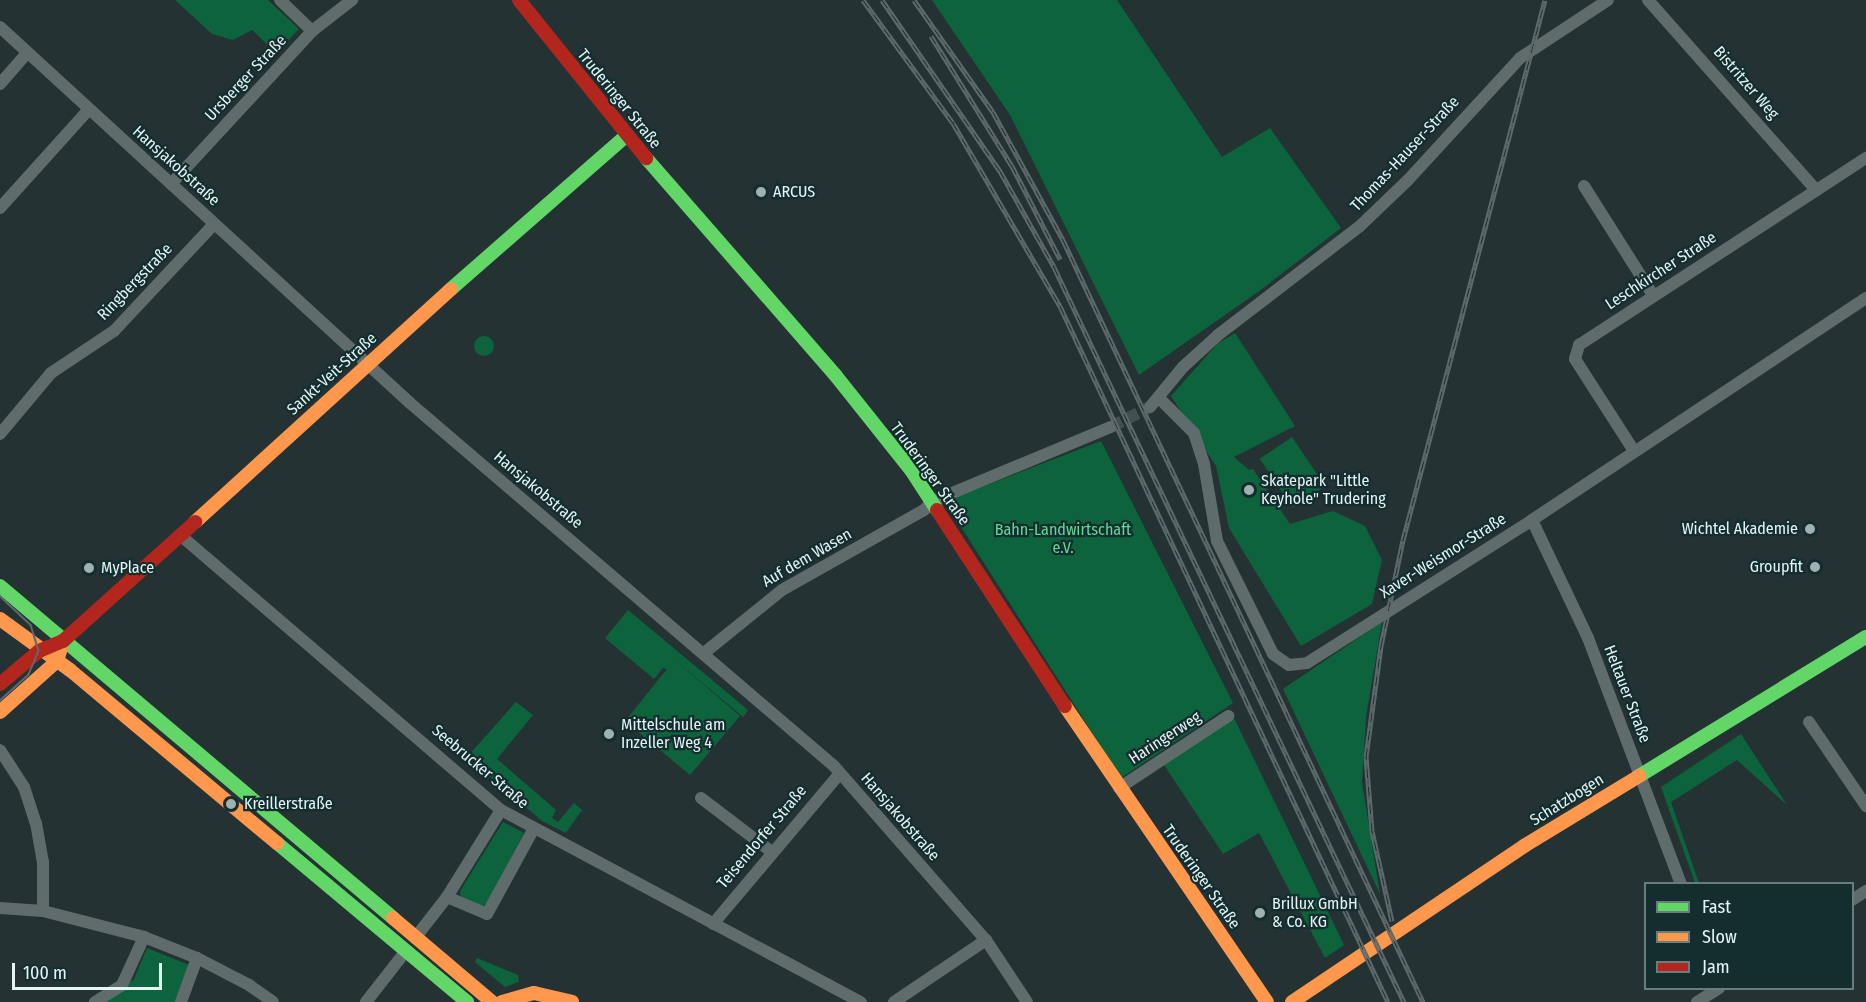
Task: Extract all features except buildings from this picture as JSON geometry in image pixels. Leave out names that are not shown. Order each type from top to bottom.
[{"type":"street","points":[[280,0],[312,31]]},
{"type":"street","name":"Ursberger Straße","points":[[171,184],[312,31],[352,0]]},
{"type":"street","name":"Truderinger Straße","points":[[519,0],[626,136],[836,375],[933,501],[1119,788],[1267,1002]]},
{"type":"street","name":"Thomas-Hauser-Straße","points":[[1155,403],[1183,367],[1218,335],[1374,213],[1513,64],[1608,0]]},
{"type":"street","name":"Bistritzer Weg","points":[[1648,0],[1816,190]]},
{"type":"street","name":"Hansjakobstraße","points":[[0,27],[368,364],[704,652],[840,773],[986,940],[1027,1002]]},
{"type":"street","points":[[0,84],[27,52]]},
{"type":"street","points":[[0,208],[89,109]]},
{"type":"street","name":"Sankt-Veit-Straße","points":[[0,684],[40,650],[63,641],[368,364],[626,136]]},
{"type":"street","name":"Leschkircher Straße","points":[[1634,451],[1575,359],[1579,345],[1866,158]]},
{"type":"street","points":[[1584,186],[1653,295]]},
{"type":"street","name":"Ringbergstraße","points":[[1,430],[51,373],[114,331],[214,224]]},
{"type":"street","name":"Xaver-Weismor-Straße","points":[[1155,403],[1194,433],[1204,464],[1217,541],[1273,654],[1289,665],[1307,663],[1532,520],[1866,298]]},
{"type":"street","points":[[933,501],[1111,427]]},
{"type":"street","name":"Auf dem Wasen","points":[[704,652],[782,590],[924,510],[933,501]]},
{"type":"street","name":"Heltauer Straße","points":[[1532,520],[1588,638],[1641,773],[1680,882]]},
{"type":"street","name":"Seebrucker Straße","points":[[180,535],[501,810],[533,830],[861,1002]]},
{"type":"street","points":[[0,586],[492,1002]]},
{"type":"street","points":[[0,619],[57,661],[467,1002]]},
{"type":"street","name":"Schatzbogen","points":[[1292,1002],[1405,924],[1641,773],[1866,637]]},
{"type":"street","points":[[0,712],[57,661],[63,641]]},
{"type":"street","name":"Haringerweg","points":[[1119,788],[1228,716]]},
{"type":"street","points":[[1809,722],[1866,806]]},
{"type":"street","points":[[0,750],[24,787],[36,823],[43,862],[43,911]]},
{"type":"street","name":"Teisendorfer Straße","points":[[713,924],[840,773]]},
{"type":"street","points":[[701,798],[772,852]]},
{"type":"street","points":[[415,938],[447,897],[501,810]]},
{"type":"street","points":[[447,897],[487,914],[533,830]]},
{"type":"street","points":[[0,908],[43,911],[144,937],[197,958],[249,985],[273,1002]]},
{"type":"street","points":[[96,1002],[122,985],[144,937]]},
{"type":"street","points":[[894,1002],[986,940]]},
{"type":"street","points":[[366,1002],[405,952]]},
{"type":"street","points":[[181,1002],[197,958]]},
{"type":"street","points":[[1697,1002],[1717,990]]},
{"type":"street","points":[[502,1002],[525,998],[572,1002]]},
{"type":"green space","points":[[175,0],[268,0],[299,29],[276,53],[252,30],[233,40],[212,34]]},
{"type":"green space","points":[[932,0],[1117,0],[1222,157],[1270,128],[1341,228],[1258,292],[1139,375],[1010,115]]},
{"type":"green space","points":[[1235,333],[1295,426],[1234,457],[1249,470],[1253,469],[1290,524],[1333,511],[1365,526],[1382,560],[1372,604],[1301,646],[1229,528],[1216,466],[1171,396],[1217,344]]},
{"type":"green space","points":[[484,336],[491,339],[494,346],[491,353],[484,356],[477,353],[474,346],[477,339]]},
{"type":"green space","points":[[1292,437],[1325,486],[1293,508],[1260,459]]},
{"type":"green space","name":"Bahn-Landwirtschaft e.V.","points":[[1101,441],[1233,703],[1121,778],[949,508],[956,497]]},
{"type":"green space","points":[[628,610],[748,710],[743,717],[674,659],[740,716],[690,775],[625,721],[667,669],[663,668],[654,679],[605,638]]},
{"type":"green space","points":[[1382,622],[1366,717],[1362,783],[1380,894],[1283,689]]},
{"type":"green space","points":[[516,702],[533,715],[497,759],[556,810],[552,818],[558,822],[574,803],[582,810],[566,833],[542,821],[467,757]]},
{"type":"green space","points":[[1234,718],[1344,945],[1325,958],[1259,833],[1223,854],[1164,765]]},
{"type":"green space","points":[[1741,734],[1787,805],[1737,760],[1671,802],[1699,882],[1695,882],[1661,787]]},
{"type":"green space","points":[[503,822],[524,833],[488,903],[480,908],[461,900],[460,891]]},
{"type":"green space","points":[[147,948],[189,965],[176,1002],[104,1002],[134,979]]},
{"type":"green space","points":[[477,958],[518,975],[519,982],[505,987],[475,962]]},
{"type":"tunnel","points":[[1111,427],[1150,407]]},
{"type":"tram line","points":[[0,596],[31,625],[39,651],[29,675],[0,701]]},
{"type":"railway","points":[[863,0],[953,123],[1060,306],[1388,1002]]},
{"type":"railway","points":[[882,0],[1000,171],[1054,267],[1404,1002]]},
{"type":"railway","points":[[914,0],[993,112],[1063,240],[1423,1002]]},
{"type":"railway","points":[[1392,921],[1372,831],[1366,757],[1381,646],[1403,540],[1545,0]]},
{"type":"railway","points":[[931,36],[1012,166],[1060,259]]},
{"type":"traffic: fast","points":[[451,289],[626,136]]},
{"type":"traffic: fast","points":[[646,158],[836,376],[911,470],[937,510]]},
{"type":"traffic: fast","points":[[0,586],[393,918]]},
{"type":"traffic: fast","points":[[1639,776],[1866,637]]},
{"type":"traffic: fast","points":[[277,843],[467,1002]]},
{"type":"traffic: slow","points":[[195,522],[451,289]]},
{"type":"traffic: slow","points":[[0,619],[70,670],[277,843]]},
{"type":"traffic: slow","points":[[0,712],[57,661],[61,648]]},
{"type":"traffic: slow","points":[[1065,706],[1267,1002]]},
{"type":"traffic: slow","points":[[1292,1002],[1524,846],[1639,776]]},
{"type":"traffic: slow","points":[[393,918],[492,1002]]},
{"type":"traffic: slow","points":[[502,1002],[534,993],[572,1002]]},
{"type":"traffic: jam","points":[[519,0],[646,158]]},
{"type":"traffic: jam","points":[[937,510],[1065,706]]},
{"type":"traffic: jam","points":[[0,684],[39,651],[63,641],[195,522]]},
{"type":"place","name":"ARCUS","points":[[761,192]]},
{"type":"place","name":"Skatepark \"Little Keyhole\" Trudering","points":[[1249,490]]},
{"type":"place","name":"Wichtel Akademie","points":[[1810,529]]},
{"type":"place","name":"Groupfit","points":[[1815,567]]},
{"type":"place","name":"MyPlace","points":[[89,568]]},
{"type":"place","name":"Mittelschule am Inzeller Weg 4","points":[[609,734]]},
{"type":"place","name":"Kreillerstraße","points":[[231,804]]},
{"type":"place","name":"Brillux GmbH & Co. KG","points":[[1260,913]]}]
